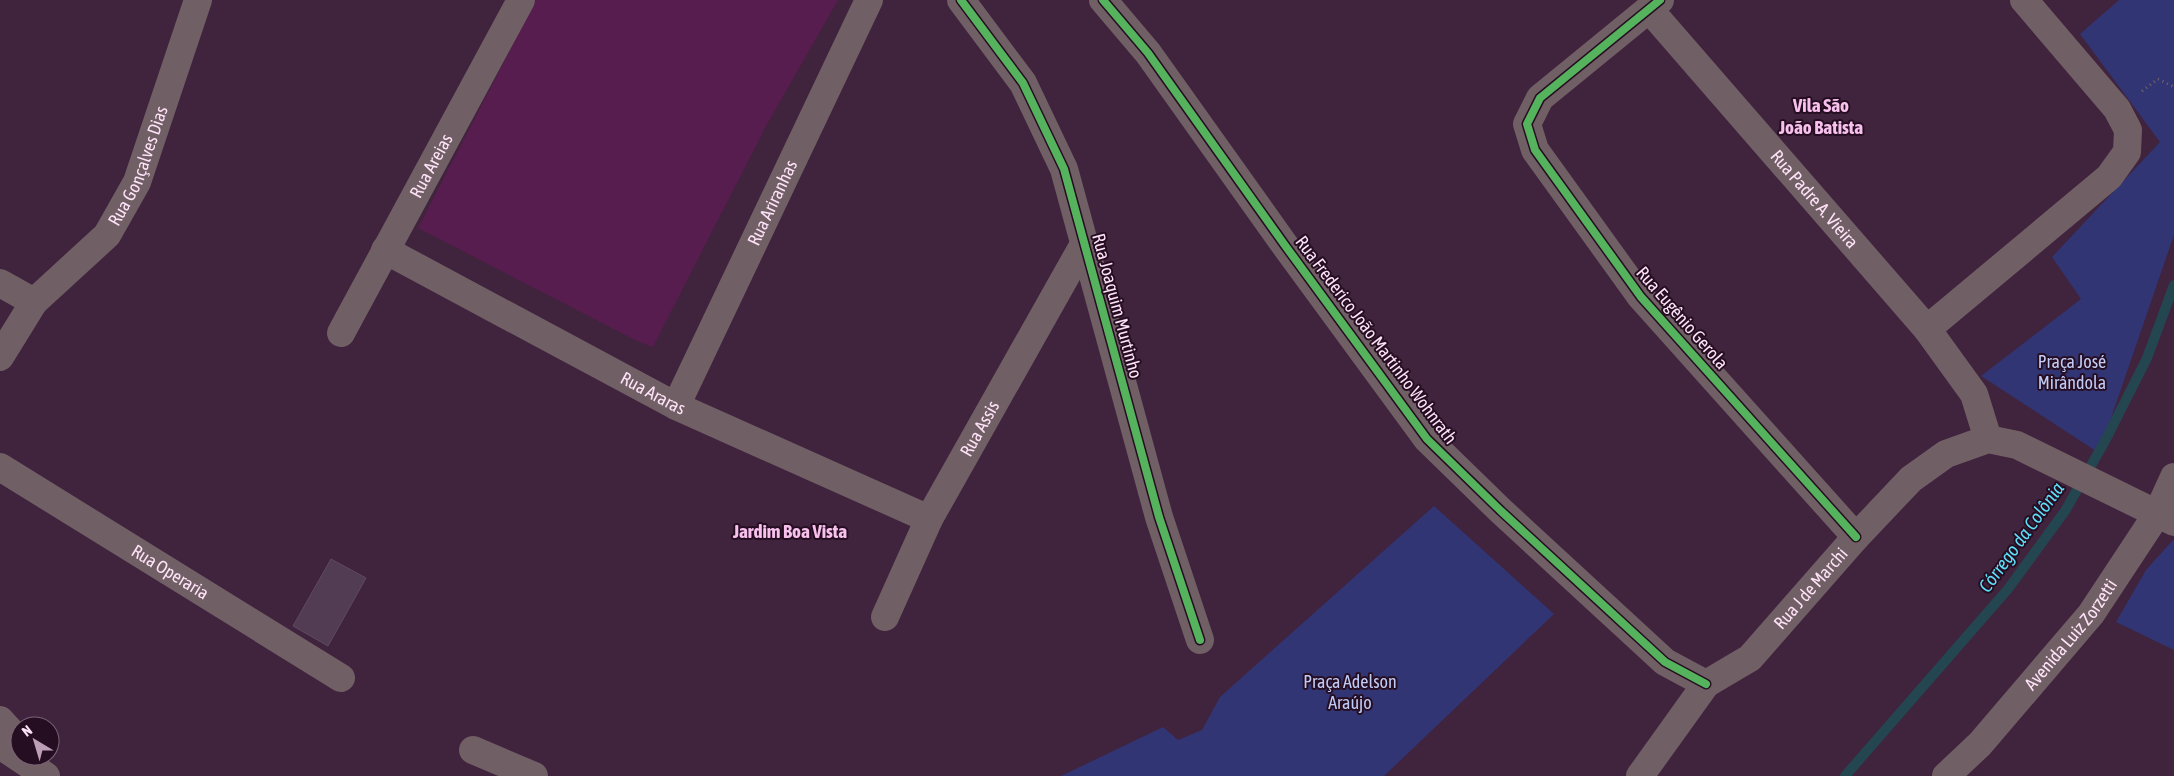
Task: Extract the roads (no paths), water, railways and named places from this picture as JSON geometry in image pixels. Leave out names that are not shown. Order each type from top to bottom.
[{"type":"street","name":"Rua Gonçalves Dias","points":[[0,357],[34,302],[107,236],[137,182],[198,0]]},
{"type":"street","name":"Rua Areias","points":[[342,333],[385,250],[522,0]]},
{"type":"street","name":"Rua Ariranhas","points":[[676,406],[869,0]]},
{"type":"street","name":"Rua Joaquim Murtinho","points":[[961,0],[1023,83],[1064,169],[1159,518],[1200,640]]},
{"type":"street","name":"Rua Frederico João Martinho Wohnrath","points":[[1103,0],[1148,53],[1284,244],[1427,438],[1501,511],[1665,662],[1706,684]]},
{"type":"street","points":[[1927,329],[2109,177],[2127,152],[2128,130],[2117,109],[2024,0]]},
{"type":"street","name":"Rua Eugênio Gerola","points":[[1654,5],[1540,98],[1527,124],[1535,150],[1642,297],[1856,537]]},
{"type":"street","name":"Rua Padre A. Vieira","points":[[1654,5],[1927,329],[1974,394],[1988,439]]},
{"type":"street","name":"Rua Assis","points":[[885,617],[929,519],[1084,244]]},
{"type":"street","name":"Rua Araras","points":[[385,250],[676,406],[929,519]]},
{"type":"street","points":[[0,283],[34,302]]},
{"type":"street","points":[[1988,439],[2017,445],[2125,500],[2165,518]]},
{"type":"street","name":"Rua J de Marchi","points":[[1706,684],[1750,658],[1856,537],[1911,479],[1946,454],[1988,439]]},
{"type":"street","name":"Rua Operaria","points":[[0,467],[341,678]]},
{"type":"street","name":"Avenida Luiz Zorzetti","points":[[1946,776],[1980,744],[2091,614],[2165,518],[2174,477]]},
{"type":"street","points":[[1640,776],[1706,684]]},
{"type":"street","points":[[0,720],[10,731]]},
{"type":"street","points":[[0,745],[46,776]]},
{"type":"street","points":[[473,750],[534,776]]},
{"type":"street","points":[[42,766],[52,776]]},
{"type":"waterway","name":"Córrego da Colônia","points":[[1845,776],[2008,589],[2065,511],[2105,441],[2147,358],[2174,285]]},
{"type":"district","name":"Vila São João Batista","points":[[1821,116]]},
{"type":"district","name":"Jardim Boa Vista","points":[[790,531]]},
{"type":"park label","name":"Praça José Mirândola","points":[[2072,372]]},
{"type":"park label","name":"Praça Adelson Araújo","points":[[1350,692]]}]
